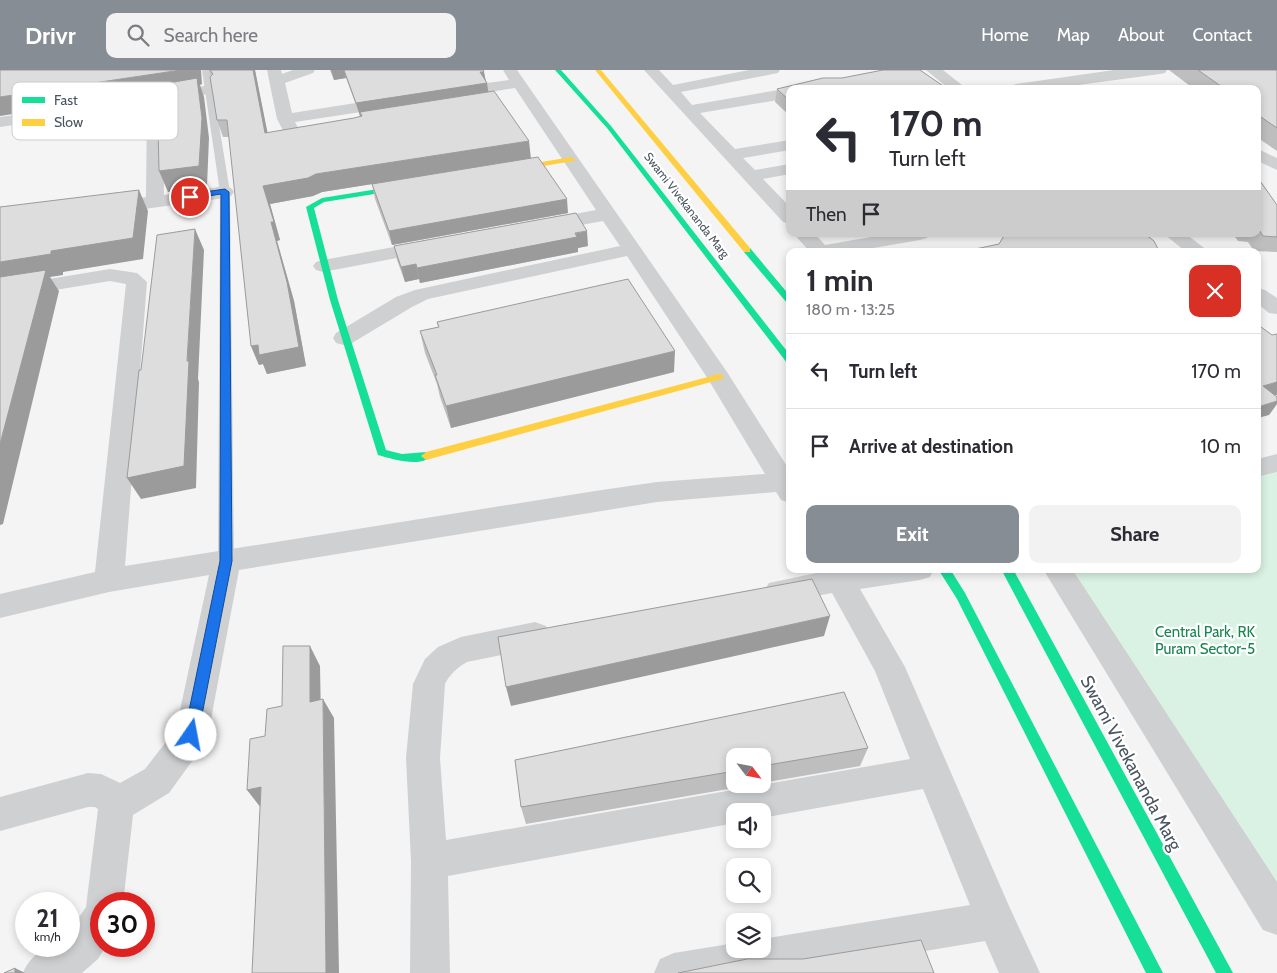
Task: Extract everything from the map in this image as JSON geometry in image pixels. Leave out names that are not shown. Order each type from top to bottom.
[{"type":"street","points":[[308,70],[275,76],[285,118],[292,132],[403,116]]},
{"type":"street","name":"Swami Vivekananda Marg","points":[[558,70],[609,126],[786,356]]},
{"type":"street","name":"Swami Vivekananda Marg","points":[[598,70],[786,296]]},
{"type":"street","points":[[651,70],[786,214]]},
{"type":"street","points":[[669,90],[773,70]]},
{"type":"street","points":[[933,70],[954,85]]},
{"type":"street","points":[[1039,85],[1115,72],[1160,70]]},
{"type":"street","points":[[1115,72],[1138,85]]},
{"type":"street","points":[[432,96],[519,83]]},
{"type":"street","points":[[451,108],[519,83]]},
{"type":"street","points":[[519,83],[719,377],[786,486]]},
{"type":"street","points":[[178,95],[209,90]]},
{"type":"street","points":[[689,110],[786,94]]},
{"type":"street","points":[[285,118],[412,99]]},
{"type":"street","points":[[155,140],[155,202]]},
{"type":"street","points":[[731,155],[786,146]]},
{"type":"street","points":[[1261,156],[1277,165]]},
{"type":"street","points":[[495,172],[571,159]]},
{"type":"street","points":[[751,176],[786,170]]},
{"type":"street","points":[[418,184],[322,200],[312,204],[310,207],[323,266],[344,338],[382,452],[405,460],[432,454],[719,377]]},
{"type":"street","points":[[116,206],[225,192]]},
{"type":"street","points":[[523,230],[608,214]]},
{"type":"street","points":[[807,237],[819,248]]},
{"type":"street","points":[[839,248],[903,237]]},
{"type":"street","points":[[1178,237],[1194,248]]},
{"type":"street","points":[[323,266],[447,244]]},
{"type":"street","points":[[344,338],[404,302],[422,294],[632,248]]},
{"type":"street","points":[[0,293],[110,275],[130,277],[137,282],[109,580]]},
{"type":"street","points":[[1261,467],[1277,463]]},
{"type":"street","points":[[0,606],[109,580],[634,495],[786,488]]},
{"type":"street","points":[[116,805],[157,781],[191,735],[226,561]]},
{"type":"street","points":[[753,595],[837,574],[854,573]]},
{"type":"street","points":[[947,573],[961,596],[1155,973]]},
{"type":"street","name":"Swami Vivekananda Marg","points":[[1010,573],[1225,973]]},
{"type":"street","points":[[1060,573],[1277,916]]},
{"type":"street","points":[[837,574],[889,667],[995,920],[1020,973]]},
{"type":"street","points":[[430,973],[429,861],[423,758],[429,684],[436,669],[449,656],[461,650],[560,630]]},
{"type":"street","points":[[429,861],[932,771]]},
{"type":"street","points":[[0,814],[98,789],[108,794],[116,805],[105,892]]},
{"type":"street","points":[[674,973],[995,920]]},
{"type":"street","points":[[43,973],[68,961],[80,952],[90,938]]},
{"type":"lane","points":[[206,70],[225,192],[226,561]]},
{"type":"green space","name":"Central Park, RK Puram Sector-5","points":[[1277,472],[1277,883],[1074,573],[1261,573],[1261,477]]},
{"type":"building","points":[[0,70],[181,70],[101,82],[12,82],[12,95],[0,97]]},
{"type":"building","points":[[210,70],[253,70],[265,133],[354,118],[362,116],[360,112],[494,91],[529,141],[316,174],[308,178],[263,186],[274,222],[271,222],[287,282],[299,347],[259,355],[258,345],[251,346],[227,120],[217,120],[210,77],[213,74]]},
{"type":"building","points":[[344,70],[483,70],[484,72],[480,72],[487,83],[356,103]]},
{"type":"building","points":[[883,70],[920,70],[942,85],[794,85],[823,78],[842,78]]},
{"type":"building","points":[[1198,70],[1277,70],[1277,128],[1261,117],[1261,85],[1219,85]]},
{"type":"building","points":[[197,78],[202,118],[199,166],[159,171],[158,140],[178,140],[178,82],[174,82]]},
{"type":"building","points":[[786,87],[786,97],[777,89]]},
{"type":"building","points":[[538,157],[567,199],[389,231],[372,184]]},
{"type":"building","points":[[1261,182],[1277,205],[1277,237],[1263,236],[1261,233]]},
{"type":"building","points":[[139,190],[133,238],[51,251],[51,254],[0,262],[0,207]]},
{"type":"building","points":[[576,213],[587,231],[575,233],[577,237],[417,268],[416,264],[401,267],[394,246]]},
{"type":"building","points":[[195,229],[187,361],[189,361],[184,466],[127,478],[157,235]]},
{"type":"building","points":[[1003,237],[1149,237],[1154,241],[1158,248],[980,248],[999,244]]},
{"type":"building","points":[[46,270],[0,444],[0,277]]},
{"type":"building","points":[[628,279],[675,351],[446,406],[435,375],[437,375],[420,331],[439,327],[437,322]]},
{"type":"building","points":[[1261,327],[1272,335],[1277,334],[1277,382],[1263,386],[1277,397],[1277,401],[1261,406]]},
{"type":"building","points":[[812,579],[830,616],[506,687],[498,637]]},
{"type":"building","points":[[283,646],[310,646],[310,702],[323,699],[326,973],[252,973],[261,787],[247,790],[250,739],[265,736],[267,709],[282,706]]},
{"type":"building","points":[[844,692],[868,748],[771,764],[771,748],[726,748],[726,773],[521,807],[515,760]]},
{"type":"building","points":[[921,940],[934,973],[678,973],[747,959],[803,959]]},
{"type":"building","points":[[15,968],[15,973],[4,973]]},
{"type":"traffic: fast","points":[[558,70],[609,127],[786,356]]},
{"type":"traffic: fast","points":[[409,186],[322,200],[310,207],[334,300],[382,452],[402,458],[426,456]]},
{"type":"traffic: fast","points":[[747,250],[786,296]]},
{"type":"traffic: fast","points":[[947,573],[961,596],[1155,973]]},
{"type":"traffic: fast","points":[[1009,573],[1225,973]]},
{"type":"traffic: slow","points":[[598,70],[747,250]]},
{"type":"traffic: slow","points":[[506,170],[571,159]]},
{"type":"traffic: slow","points":[[426,456],[719,377]]},
{"type":"route","points":[[190,197],[225,192],[226,543],[226,561],[191,735]]}]
